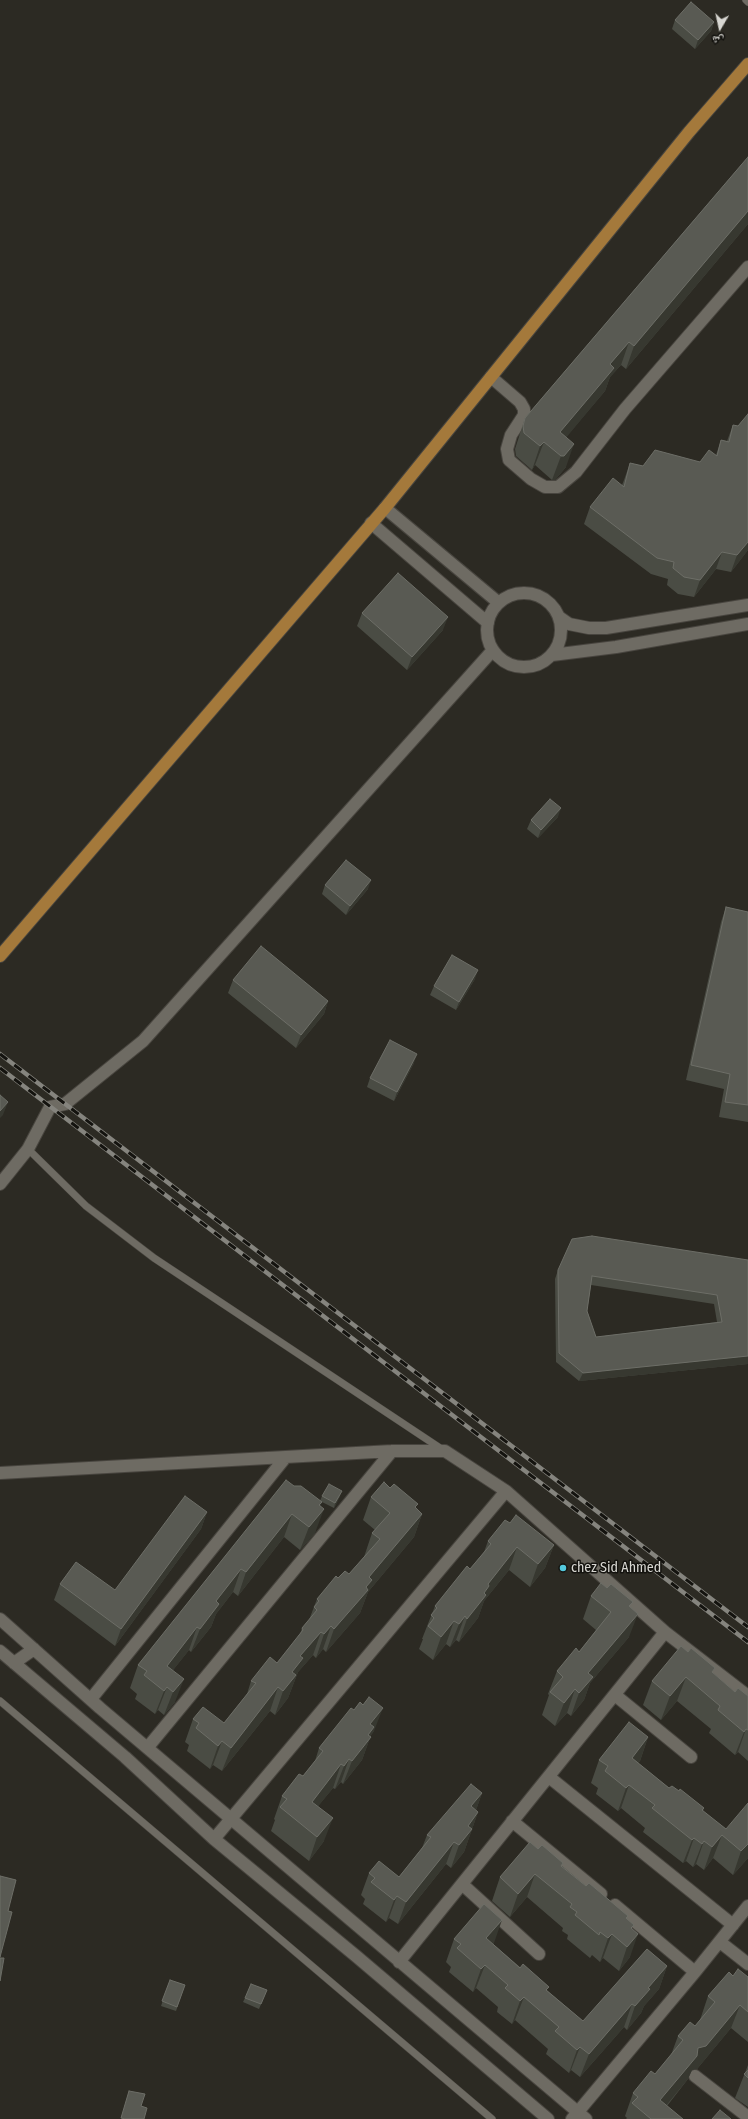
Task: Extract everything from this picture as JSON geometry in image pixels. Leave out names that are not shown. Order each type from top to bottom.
[{"type":"main road","points":[[3,953],[385,508],[684,138],[748,64]]},
{"type":"street","points":[[491,377],[520,402],[524,409],[524,415],[511,434],[507,449],[509,460],[531,479],[545,487],[558,487],[576,472],[625,409],[748,267]]},
{"type":"street","points":[[385,508],[499,603]]},
{"type":"street","points":[[371,523],[488,623]]},
{"type":"street","points":[[520,593],[532,594],[544,599],[553,606],[559,617],[561,637],[552,655],[543,662],[533,666],[521,667],[510,665],[492,650],[488,641],[488,623],[492,612],[499,603],[509,596],[520,593]]},
{"type":"street","points":[[559,617],[569,624],[606,628],[748,605]]},
{"type":"street","points":[[552,655],[616,647],[748,624]]},
{"type":"street","points":[[0,1184],[28,1149],[50,1107],[65,1104],[143,1041],[492,650]]},
{"type":"street","points":[[148,1747],[392,1451]]},
{"type":"street","points":[[0,1473],[392,1451],[445,1451],[506,1490],[665,1632],[748,1696]]},
{"type":"street","points":[[91,1699],[285,1458]]},
{"type":"street","points":[[214,1839],[233,1819],[506,1490]]},
{"type":"street","points":[[0,1619],[91,1699],[233,1819],[578,2117],[748,1906]]},
{"type":"street","points":[[399,1962],[665,1632]]},
{"type":"street","points":[[14,1663],[34,1649]]},
{"type":"street","points":[[0,1651],[125,1757],[214,1839],[356,1956],[548,2119]]},
{"type":"street","points":[[615,1695],[691,1757]]},
{"type":"street","points":[[549,1777],[732,1925]]},
{"type":"street","points":[[512,1820],[695,1972]]},
{"type":"street","points":[[462,1884],[539,1954]]},
{"type":"street","points":[[720,1942],[748,1964]]},
{"type":"street","points":[[695,2076],[748,2117]]},
{"type":"lane","points":[[28,1149],[86,1206],[154,1258],[445,1451]]},
{"type":"lane","points":[[0,1701],[492,2119]]},
{"type":"building","points":[[691,2],[714,22],[698,40],[675,20]]},
{"type":"building","points":[[748,157],[748,211],[634,346],[629,342],[610,364],[614,368],[560,432],[574,444],[564,456],[561,456],[544,442],[540,446],[524,433],[523,426],[525,418]]},
{"type":"building","points":[[748,414],[748,542],[737,555],[722,552],[700,580],[684,577],[673,568],[674,562],[657,558],[590,507],[613,478],[624,487],[630,463],[643,466],[655,450],[700,462],[709,450],[717,456],[721,440],[729,442],[733,425],[738,426]]},
{"type":"building","points":[[398,573],[448,617],[412,657],[362,613]]},
{"type":"building","points":[[550,799],[561,808],[541,830],[531,820]]},
{"type":"building","points":[[346,860],[371,880],[350,906],[325,885]]},
{"type":"building","points":[[726,907],[748,912],[748,1105],[725,1102],[730,1074],[691,1065]]},
{"type":"building","points":[[261,946],[328,1001],[301,1035],[233,980]]},
{"type":"building","points":[[452,955],[478,970],[459,1002],[434,986]]},
{"type":"building","points":[[390,1040],[417,1054],[397,1092],[370,1078]]},
{"type":"building","points":[[0,1095],[8,1102],[0,1111]]},
{"type":"building","points":[[592,1236],[748,1260],[748,1356],[583,1373],[559,1353],[558,1270],[572,1239]],"holes":[[[592,1276],[717,1295],[722,1322],[596,1337],[587,1311]]]},
{"type":"building","points":[[286,1480],[294,1486],[301,1486],[322,1502],[319,1505],[324,1509],[309,1527],[292,1514],[246,1572],[241,1569],[216,1601],[219,1604],[200,1629],[197,1627],[167,1666],[184,1679],[173,1692],[167,1687],[164,1691],[144,1675],[147,1671],[138,1665]]},
{"type":"building","points":[[384,1482],[390,1488],[394,1484],[418,1504],[415,1507],[422,1514],[369,1577],[372,1580],[366,1587],[368,1590],[334,1629],[331,1626],[324,1634],[321,1632],[300,1656],[303,1658],[292,1672],[296,1675],[283,1691],[278,1687],[231,1748],[222,1741],[218,1746],[196,1728],[199,1723],[193,1719],[203,1707],[224,1723],[256,1683],[251,1681],[270,1657],[277,1663],[303,1630],[302,1628],[317,1610],[314,1607],[319,1601],[317,1599],[336,1576],[338,1578],[345,1571],[349,1574],[380,1539],[372,1533],[390,1513],[371,1497]]},
{"type":"building","points":[[329,1484],[342,1491],[335,1503],[322,1496]]},
{"type":"building","points":[[185,1496],[207,1512],[121,1629],[60,1584],[76,1562],[115,1590]]},
{"type":"building","points":[[516,1515],[554,1545],[538,1564],[517,1547],[488,1584],[489,1586],[484,1593],[486,1595],[467,1619],[465,1616],[459,1624],[454,1621],[441,1637],[428,1626],[434,1618],[431,1615],[437,1608],[435,1606],[467,1566],[470,1569],[491,1544],[488,1541],[505,1520],[510,1523]]},
{"type":"building","points":[[601,1583],[607,1588],[611,1584],[633,1602],[629,1606],[638,1614],[588,1673],[593,1677],[579,1693],[575,1689],[564,1703],[550,1692],[563,1677],[557,1671],[576,1648],[579,1652],[611,1612],[591,1596]]},
{"type":"building","points":[[681,1646],[688,1652],[691,1648],[715,1668],[712,1672],[735,1692],[738,1688],[748,1696],[748,1730],[746,1729],[744,1732],[718,1710],[720,1706],[686,1677],[670,1696],[652,1681]]},
{"type":"building","points":[[369,1697],[383,1708],[370,1724],[374,1727],[368,1735],[371,1737],[352,1761],[349,1759],[344,1766],[341,1764],[312,1802],[333,1818],[317,1837],[280,1807],[287,1799],[282,1796],[299,1774],[303,1776],[323,1751],[319,1748],[351,1708],[354,1710],[360,1702],[363,1705]]},
{"type":"building","points":[[629,1722],[648,1737],[632,1758],[669,1788],[672,1786],[679,1791],[680,1789],[704,1808],[702,1810],[726,1829],[748,1803],[748,1844],[741,1851],[722,1835],[712,1847],[704,1841],[702,1844],[694,1838],[692,1840],[652,1808],[655,1805],[629,1785],[626,1788],[605,1771],[608,1766],[599,1760]]},
{"type":"building","points":[[471,1784],[482,1793],[471,1806],[478,1812],[468,1826],[472,1829],[459,1845],[454,1842],[406,1902],[397,1896],[394,1900],[371,1882],[375,1878],[369,1873],[379,1861],[399,1877],[431,1837],[427,1835]]},
{"type":"building","points":[[530,1842],[538,1849],[542,1845],[563,1863],[561,1866],[586,1886],[589,1883],[628,1916],[626,1918],[634,1925],[631,1928],[638,1934],[627,1947],[612,1934],[608,1938],[600,1932],[599,1935],[575,1915],[577,1912],[570,1907],[572,1904],[535,1874],[518,1894],[500,1877]]},
{"type":"building","points":[[0,1876],[16,1880],[8,1911],[12,1912],[0,1957]]},
{"type":"building","points":[[484,1904],[502,1920],[486,1938],[520,1968],[523,1964],[549,1987],[546,1990],[583,2021],[647,1949],[667,1966],[635,2006],[632,2004],[589,2054],[580,2047],[577,2050],[555,2031],[559,2027],[524,1997],[520,2001],[505,1988],[508,1985],[485,1965],[481,1969],[457,1948],[461,1944],[454,1939]]},
{"type":"building","points":[[0,1958],[4,1958],[0,1981]]},
{"type":"building","points":[[738,1969],[748,1977],[748,2012],[740,2005],[706,2046],[698,2048],[697,2056],[660,2100],[683,2119],[651,2119],[632,2103],[638,2097],[633,2093],[651,2071],[655,2074],[683,2040],[678,2036],[690,2022],[695,2026],[715,2002],[708,1996],[729,1972],[733,1976]]},
{"type":"building","points":[[170,1980],[185,1985],[177,2007],[162,2001]]},
{"type":"building","points":[[251,1984],[267,1990],[261,2004],[245,1998]]},
{"type":"building","points":[[748,2070],[748,2078],[744,2074]]},
{"type":"building","points":[[129,2091],[145,2094],[141,2106],[147,2108],[144,2119],[121,2118]]},
{"type":"building","points":[[720,2110],[731,2119],[712,2119]]},
{"type":"railway","points":[[0,1054],[748,1627]]},
{"type":"railway","points":[[0,1068],[748,1642]]},
{"type":"place","name":"chez Sid Ahmed","points":[[563,1568]]}]
